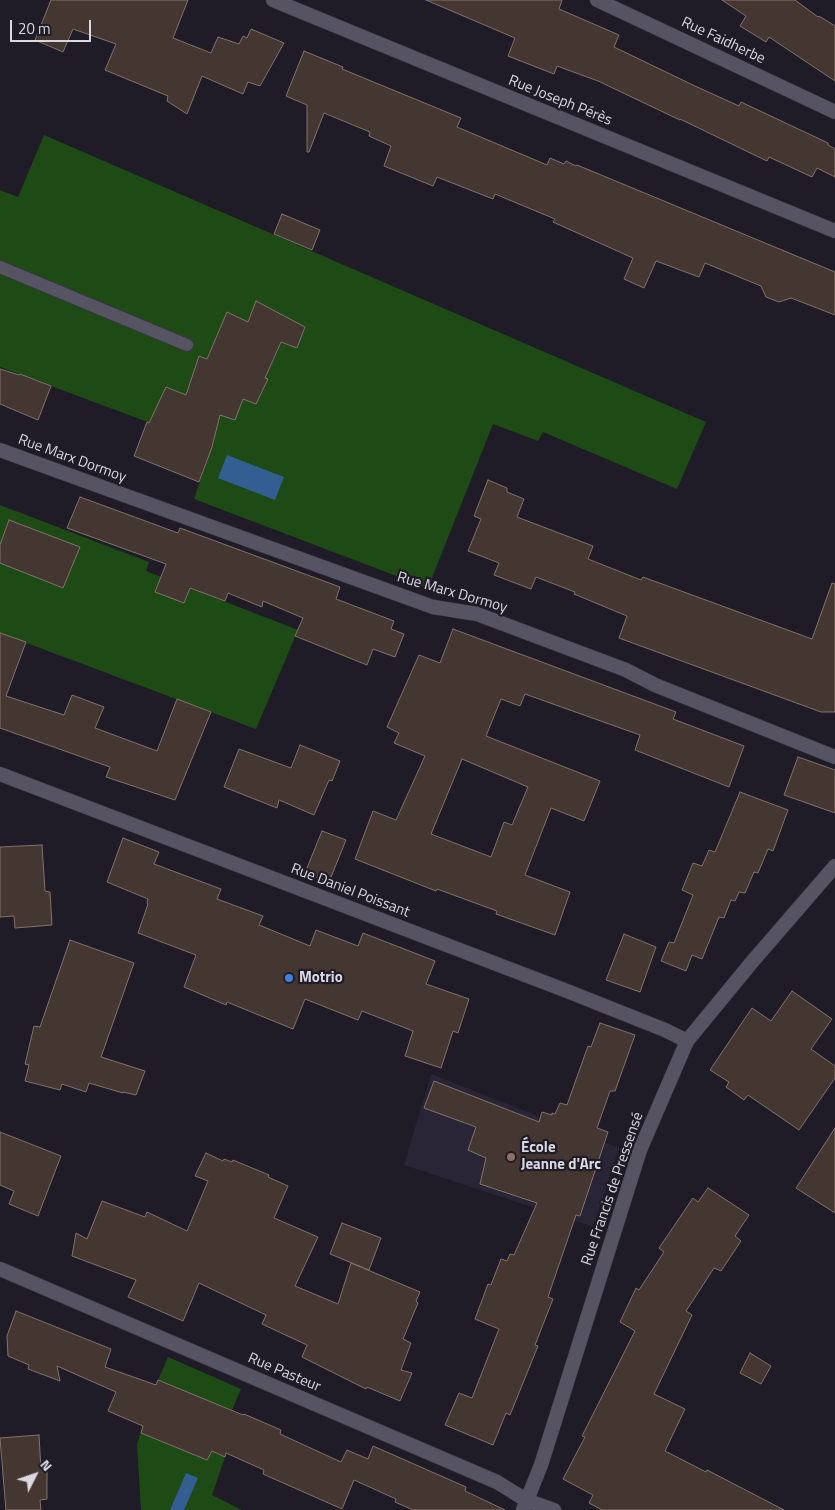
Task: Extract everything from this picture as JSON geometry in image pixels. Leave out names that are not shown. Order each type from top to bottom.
[{"type":"street","name":"Rue Joseph Pérès","points":[[273,0],[835,232]]},
{"type":"street","name":"Rue Faidherbe","points":[[598,0],[835,112]]},
{"type":"street","name":"Rue Marx Dormoy","points":[[0,450],[433,607],[477,614],[626,670],[655,685],[835,757]]},
{"type":"street","name":"Rue Daniel Poissant","points":[[0,774],[567,991],[666,1030],[687,1041]]},
{"type":"street","name":"Rue Francis de Pressensé","points":[[524,1505],[541,1465],[640,1150],[687,1041],[752,962],[835,867]]},
{"type":"street","name":"Rue Pasteur","points":[[0,1269],[497,1482],[524,1505],[554,1510]]},
{"type":"lane","points":[[0,266],[187,345]]},
{"type":"shaded area","name":"École Jeanne d'Arc","points":[[431,1074],[619,1148],[593,1227],[404,1165]]},
{"type":"green space","points":[[44,135],[706,422],[677,489],[543,432],[538,441],[493,424],[428,588],[194,499],[212,446],[0,367],[0,190],[18,197]]},
{"type":"green space","points":[[0,505],[149,562],[146,571],[298,630],[256,729],[0,633]]},
{"type":"green space","points":[[168,1357],[241,1389],[232,1410],[229,1409],[212,1451],[225,1457],[212,1495],[242,1510],[141,1510],[137,1444],[156,1385]]},
{"type":"water","points":[[227,455],[284,477],[275,500],[218,478]]},
{"type":"water","points":[[186,1473],[198,1478],[184,1510],[170,1510]]},
{"type":"building","points":[[51,0],[188,0],[173,38],[211,53],[218,37],[239,44],[243,36],[247,38],[251,29],[284,43],[260,86],[248,82],[243,94],[202,76],[187,114],[167,101],[168,96],[105,70],[116,44],[73,29],[63,52],[35,40]]},
{"type":"building","points":[[426,0],[562,0],[559,9],[619,35],[614,47],[739,106],[741,102],[828,143],[828,145],[835,149],[835,177],[817,168],[812,177],[769,157],[767,161],[598,81],[557,66],[554,74],[508,56],[515,38]]},
{"type":"building","points":[[722,0],[795,0],[818,17],[835,26],[835,81],[769,37],[766,42],[740,26],[746,16]]},
{"type":"building","points":[[304,51],[343,67],[342,69],[461,118],[457,127],[547,165],[550,158],[564,164],[566,161],[577,165],[835,272],[835,315],[791,298],[779,302],[766,297],[761,286],[705,263],[699,277],[656,261],[644,288],[624,279],[633,258],[553,222],[555,219],[495,194],[493,199],[437,177],[433,186],[384,166],[391,146],[369,136],[370,132],[324,113],[309,152],[307,152],[307,105],[286,96]]},
{"type":"building","points":[[282,214],[320,230],[312,250],[274,234]]},
{"type":"building","points":[[256,301],[305,327],[297,348],[281,342],[265,378],[268,379],[256,404],[243,399],[235,420],[220,415],[212,447],[199,482],[134,456],[147,422],[149,423],[166,387],[186,395],[199,356],[207,359],[227,312],[248,322]]},
{"type":"building","points":[[0,369],[20,374],[51,386],[38,420],[0,404]]},
{"type":"building","points":[[488,480],[507,488],[507,492],[524,499],[517,517],[593,546],[588,559],[641,580],[643,577],[812,639],[832,583],[835,584],[835,712],[821,712],[619,638],[627,616],[574,594],[575,592],[536,577],[531,589],[494,575],[499,563],[468,551],[481,519],[474,516]]},
{"type":"building","points":[[80,497],[178,533],[180,528],[340,587],[336,599],[394,621],[391,629],[404,634],[395,657],[373,649],[367,665],[295,636],[303,618],[263,601],[262,607],[228,593],[225,601],[190,588],[184,603],[155,592],[166,564],[67,528]]},
{"type":"building","points":[[9,520],[80,547],[63,588],[0,563],[0,545]]},
{"type":"building","points":[[453,629],[676,712],[673,719],[744,746],[729,787],[635,750],[640,735],[525,694],[520,706],[501,699],[486,736],[600,781],[584,821],[551,808],[525,875],[570,892],[555,935],[496,914],[497,911],[437,889],[436,891],[355,859],[373,811],[396,820],[425,756],[394,743],[399,733],[387,727],[419,655],[440,663]],"holes":[[[462,759],[528,787],[512,825],[504,822],[491,857],[431,834]]]},
{"type":"building","points":[[0,633],[26,642],[6,696],[64,715],[72,695],[104,707],[95,728],[157,751],[177,699],[211,712],[175,800],[106,777],[110,767],[0,728]]},
{"type":"building","points":[[300,745],[340,761],[332,781],[329,780],[314,815],[279,800],[277,808],[224,787],[239,749],[291,768]]},
{"type":"building","points":[[798,757],[835,770],[835,813],[784,795]]},
{"type":"building","points":[[740,792],[788,810],[773,851],[768,849],[758,873],[754,872],[745,893],[739,892],[735,901],[731,900],[724,918],[719,917],[702,959],[692,955],[686,971],[661,961],[669,942],[674,943],[693,895],[682,890],[693,863],[702,866],[709,850],[715,852]]},
{"type":"building","points":[[322,831],[346,840],[329,882],[305,873]]},
{"type":"building","points":[[123,838],[159,852],[154,864],[221,889],[217,899],[263,916],[259,925],[310,946],[316,930],[358,946],[363,933],[435,961],[426,984],[469,999],[458,1033],[453,1031],[441,1068],[405,1056],[413,1031],[362,1011],[358,1020],[305,999],[293,1029],[227,1002],[226,1005],[184,987],[196,955],[138,933],[148,899],[107,882]]},
{"type":"building","points":[[42,845],[45,891],[50,892],[52,925],[15,928],[14,916],[0,917],[0,847]]},
{"type":"building","points":[[624,934],[656,947],[640,992],[606,980]]},
{"type":"building","points":[[70,940],[134,963],[101,1057],[145,1071],[136,1095],[89,1083],[86,1092],[62,1084],[60,1090],[25,1081],[29,1065],[25,1064],[34,1026],[40,1027]]},
{"type":"building","points":[[792,991],[832,1019],[811,1049],[835,1066],[835,1078],[799,1130],[748,1095],[744,1100],[726,1087],[729,1082],[710,1070],[752,1008],[771,1021]]},
{"type":"building","points":[[600,1023],[635,1035],[615,1091],[610,1091],[597,1128],[608,1132],[580,1216],[576,1215],[548,1297],[553,1299],[535,1345],[538,1346],[510,1415],[506,1413],[493,1445],[445,1425],[459,1393],[472,1398],[499,1329],[475,1319],[488,1284],[491,1285],[501,1259],[507,1261],[510,1254],[514,1255],[537,1203],[480,1184],[486,1158],[468,1150],[476,1127],[424,1108],[434,1081],[539,1122],[542,1112],[552,1115],[552,1113],[555,1114],[560,1103],[567,1105],[588,1046],[591,1047]]},
{"type":"building","points":[[835,1128],[835,1213],[796,1188]]},
{"type":"building","points":[[0,1132],[61,1156],[38,1216],[9,1204],[14,1191],[0,1185]]},
{"type":"building","points":[[206,1153],[223,1161],[224,1159],[232,1162],[233,1160],[269,1175],[268,1177],[288,1186],[274,1218],[318,1237],[295,1286],[338,1304],[351,1263],[420,1292],[416,1301],[418,1303],[403,1339],[411,1343],[401,1370],[412,1373],[400,1401],[367,1387],[366,1389],[302,1357],[307,1345],[262,1324],[266,1315],[199,1283],[183,1321],[128,1297],[136,1280],[72,1256],[76,1233],[87,1239],[102,1201],[145,1217],[147,1212],[187,1231],[208,1181],[195,1176]]},
{"type":"building","points":[[708,1188],[749,1215],[735,1236],[741,1241],[721,1271],[714,1268],[686,1311],[692,1315],[654,1394],[685,1409],[665,1451],[706,1472],[707,1470],[784,1510],[602,1510],[589,1503],[593,1495],[563,1479],[585,1437],[582,1436],[635,1331],[620,1322],[636,1288],[639,1290],[664,1252],[659,1248],[693,1198],[698,1202]]},
{"type":"building","points":[[342,1223],[381,1238],[369,1270],[330,1254]]},
{"type":"building","points":[[16,1311],[111,1349],[105,1367],[156,1385],[158,1380],[244,1414],[281,1430],[280,1434],[341,1462],[347,1450],[368,1459],[373,1446],[466,1487],[465,1491],[505,1510],[413,1510],[395,1502],[396,1499],[354,1480],[342,1509],[263,1474],[264,1470],[226,1453],[225,1457],[212,1451],[207,1460],[141,1433],[143,1426],[108,1411],[116,1392],[57,1366],[60,1381],[28,1369],[29,1365],[8,1356],[7,1336]]},
{"type":"building","points":[[750,1353],[771,1366],[761,1384],[740,1373]]},
{"type":"building","points":[[39,1435],[41,1470],[47,1470],[47,1499],[40,1500],[41,1510],[6,1510],[0,1438]]},
{"type":"place","name":"Motrio","points":[[289,978]]},
{"type":"place","name":"École Jeanne d'Arc","points":[[511,1157]]}]
